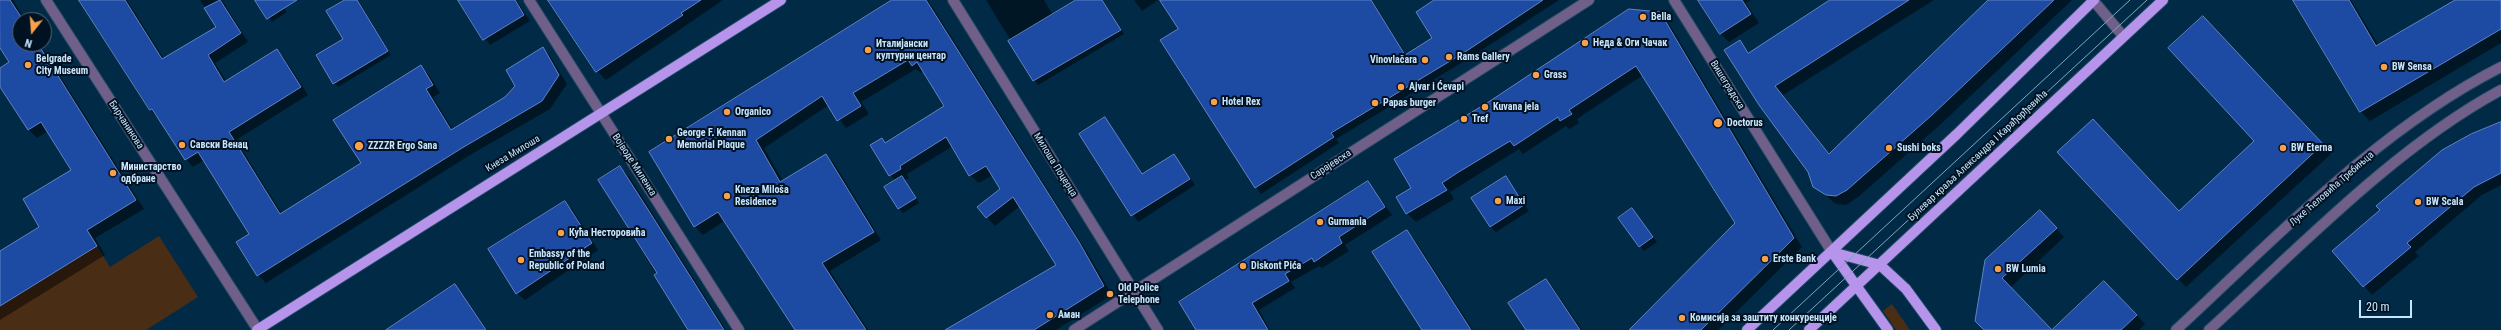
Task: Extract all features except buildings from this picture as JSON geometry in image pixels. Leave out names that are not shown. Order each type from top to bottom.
[{"type":"main road","name":"Кнеза Милоша","points":[[258,330],[781,0]]},
{"type":"main road","points":[[1747,330],[1966,126],[2094,0]]},
{"type":"main road","name":"Булевар краља Александра I Карађорђевића","points":[[1809,330],[2163,0]]},
{"type":"main road","points":[[1832,252],[1880,265],[1906,289],[1936,330]]},
{"type":"main road","points":[[1832,252],[1888,330]]},
{"type":"street","name":"Бирчанинова","points":[[46,0],[258,330]]},
{"type":"street","name":"Војводе Миленка","points":[[529,0],[740,330]]},
{"type":"street","name":"Милоша Поцерца","points":[[953,0],[1158,330]]},
{"type":"street","name":"Сарајевска","points":[[1074,330],[1589,0]]},
{"type":"street","name":"Вишеградска","points":[[1674,0],[1832,252]]},
{"type":"street","points":[[2094,0],[2123,36]]},
{"type":"street","name":"Луке Ћеловића Требињца","points":[[2176,330],[2352,170],[2396,134],[2450,97],[2501,67]]},
{"type":"street","points":[[2209,330],[2396,162],[2464,112],[2501,90]]},
{"type":"shaded area","points":[[159,236],[198,297],[146,330],[0,330],[0,306],[97,246],[110,267]]},
{"type":"shaded area","points":[[1892,304],[1910,330],[1896,330],[1883,311]]},
{"type":"tram line","points":[[1773,330],[2130,0]]},
{"type":"tram line","points":[[1789,330],[2147,0]]},
{"type":"place","name":"Bella","points":[[1643,17]]},
{"type":"place","name":"Неда & Оги Чачак","points":[[1585,43]]},
{"type":"place","name":"Италијански културни центар","points":[[868,50]]},
{"type":"place","name":"Rams Gallery","points":[[1449,57]]},
{"type":"place","name":"Vinovlačara","points":[[1425,60]]},
{"type":"place","name":"Belgrade City Museum","points":[[28,65]]},
{"type":"place","name":"BW Sensa","points":[[2384,67]]},
{"type":"place","name":"Grass","points":[[1536,75]]},
{"type":"place","name":"Ajvar i Ćevapi","points":[[1401,87]]},
{"type":"place","name":"Hotel Rex","points":[[1214,102]]},
{"type":"place","name":"Papas burger","points":[[1375,103]]},
{"type":"place","name":"Kuvana jela","points":[[1485,107]]},
{"type":"place","name":"Organico","points":[[727,112]]},
{"type":"place","name":"Tref","points":[[1464,119]]},
{"type":"place","name":"Doctorus","points":[[1718,123]]},
{"type":"place","name":"George F. Kennan Memorial Plaque","points":[[669,139]]},
{"type":"place","name":"Савски Венац","points":[[182,145]]},
{"type":"place","name":"ZZZZR Ergo Sana","points":[[359,146]]},
{"type":"place","name":"Sushi boks","points":[[1889,148]]},
{"type":"place","name":"BW Eterna","points":[[2283,148]]},
{"type":"place","name":"Министарство одбране","points":[[113,173]]},
{"type":"place","name":"Kneza Miloša Residence","points":[[727,196]]},
{"type":"place","name":"Maxi","points":[[1498,201]]},
{"type":"place","name":"BW Scala","points":[[2418,202]]},
{"type":"place","name":"Gurmania","points":[[1320,222]]},
{"type":"place","name":"Кућа Несторовића","points":[[561,233]]},
{"type":"place","name":"Erste Bank","points":[[1765,259]]},
{"type":"place","name":"Embassy of the Republic of Poland","points":[[521,260]]},
{"type":"place","name":"Diskont Pića","points":[[1243,266]]},
{"type":"place","name":"BW Lumia","points":[[1998,269]]},
{"type":"place","name":"Old Police Telephone","points":[[1110,294]]},
{"type":"place","name":"Аман","points":[[1050,315]]},
{"type":"place","name":"Комисија за заштиту конкуренције","points":[[1682,318]]}]
